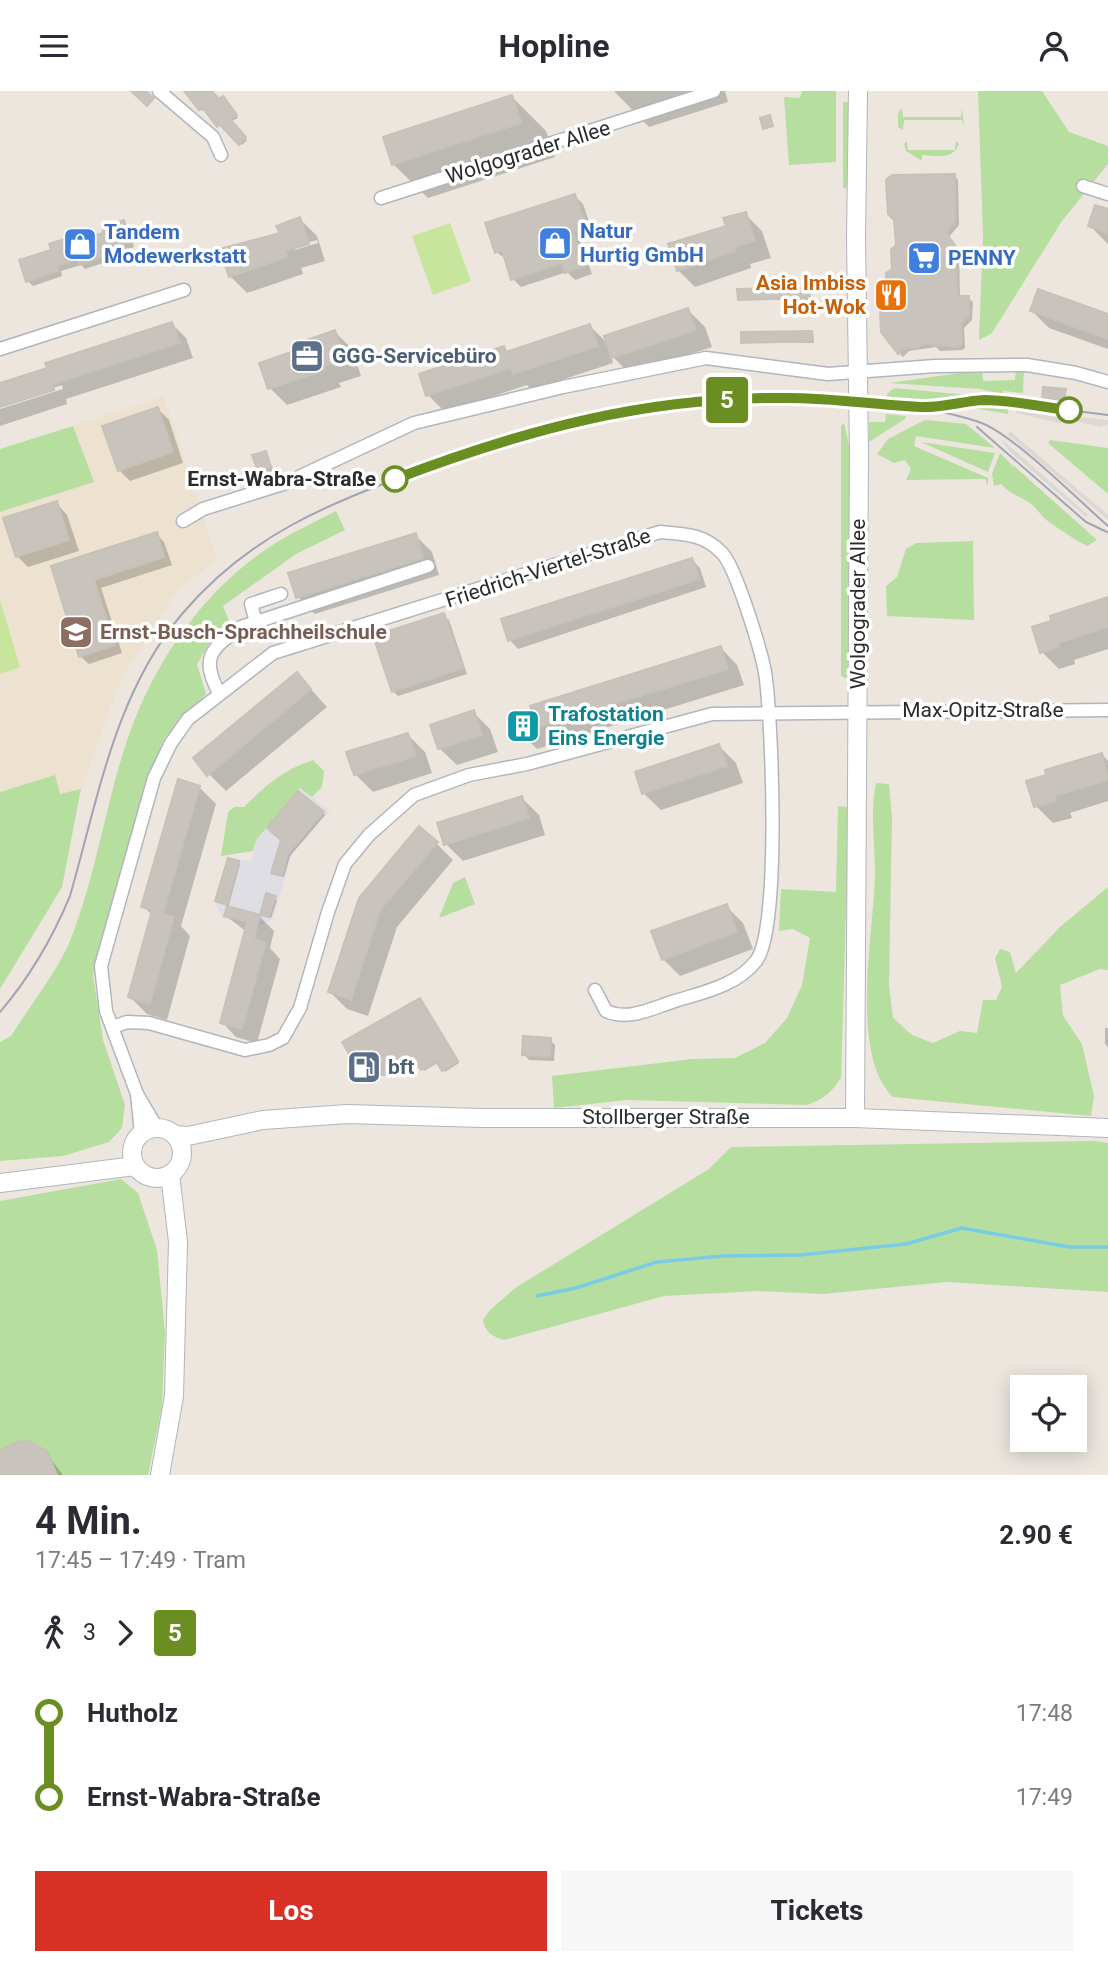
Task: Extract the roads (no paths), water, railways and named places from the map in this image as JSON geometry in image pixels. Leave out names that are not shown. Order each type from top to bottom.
[{"type":"main road","name":"Wolgograder Allee","points":[[855,1118],[858,91]]},
{"type":"main road","name":"Stollberger Straße","points":[[175,1135],[296,1115],[347,1114],[482,1118],[855,1118],[1100,1128]]},
{"type":"main road","name":"Stollberger Straße","points":[[181,1158],[240,1125]]},
{"type":"main road","points":[[53,1175],[143,1136],[175,1135],[180,1142],[181,1158],[170,1174],[178,1242],[174,1396],[160,1475]]},
{"type":"main road","points":[[143,1136],[142,1171],[157,1189],[177,1256]]},
{"type":"main road","points":[[0,1183],[53,1175],[142,1171],[170,1174]]},
{"type":"street","points":[[159,91],[213,137],[221,155]]},
{"type":"street","name":"Wolgograder Allee","points":[[381,198],[714,91]]},
{"type":"street","points":[[1083,186],[1108,194]]},
{"type":"street","points":[[0,349],[184,290]]},
{"type":"street","points":[[183,521],[203,509],[286,483],[414,423],[564,387],[706,358],[828,374],[936,366],[1027,366],[1076,373],[1108,382]]},
{"type":"street","name":"Friedrich-Viertel-Straße","points":[[143,1136],[137,1094],[102,996],[101,966],[146,803],[171,743],[188,719],[273,653],[660,533],[700,535],[724,554],[733,570],[765,670],[769,713],[772,883],[768,931],[758,960],[732,981],[624,1016],[606,1011],[595,990]]},
{"type":"street","name":"Friedrich-Viertel-Straße","points":[[219,693],[209,673],[209,658],[216,645],[241,627],[428,566]]},
{"type":"street","points":[[256,622],[251,604],[281,594]]},
{"type":"street","name":"Max-Opitz-Straße","points":[[858,713],[893,710],[1108,710]]},
{"type":"street","points":[[113,1027],[127,1022],[149,1023],[245,1050],[269,1045],[283,1038],[300,1008],[345,864],[369,835],[414,795],[469,775],[527,764],[712,714],[858,713]]},
{"type":"waterway","points":[[537,1296],[576,1288],[657,1262],[723,1256],[800,1255],[906,1244],[962,1228],[1069,1247],[1108,1247]]},
{"type":"tram line","points":[[0,1012],[40,957],[70,896],[111,748],[140,678],[159,645],[207,587],[261,543],[351,497],[472,452],[579,422],[632,411],[687,404],[798,398],[933,410],[979,422],[1009,439],[1108,526]]},
{"type":"tram line","name":"5","points":[[395,479],[473,449],[539,429],[635,409],[714,400],[827,399],[924,408],[987,400],[1069,410]]},
{"type":"tram line","points":[[934,406],[987,400],[1108,415]]},
{"type":"tram line","points":[[977,427],[1086,522],[1107,532]]},
{"type":"place","name":"Natur Hurtig GmbH","points":[[555,243]]},
{"type":"place","name":"Tandem Modewerkstatt","points":[[80,244]]},
{"type":"place","name":"PENNY","points":[[924,258]]},
{"type":"place","name":"Asia Imbiss Hot-Wok","points":[[891,295]]},
{"type":"place","name":"GGG-Servicebüro","points":[[307,356]]},
{"type":"place","name":"Ernst-Wabra-Straße","points":[[395,479]]},
{"type":"place","name":"Ernst-Busch-Sprachheilschule","points":[[76,632]]},
{"type":"place","name":"Trafostation Eins Energie","points":[[523,726]]},
{"type":"place","name":"bft","points":[[364,1067]]}]
